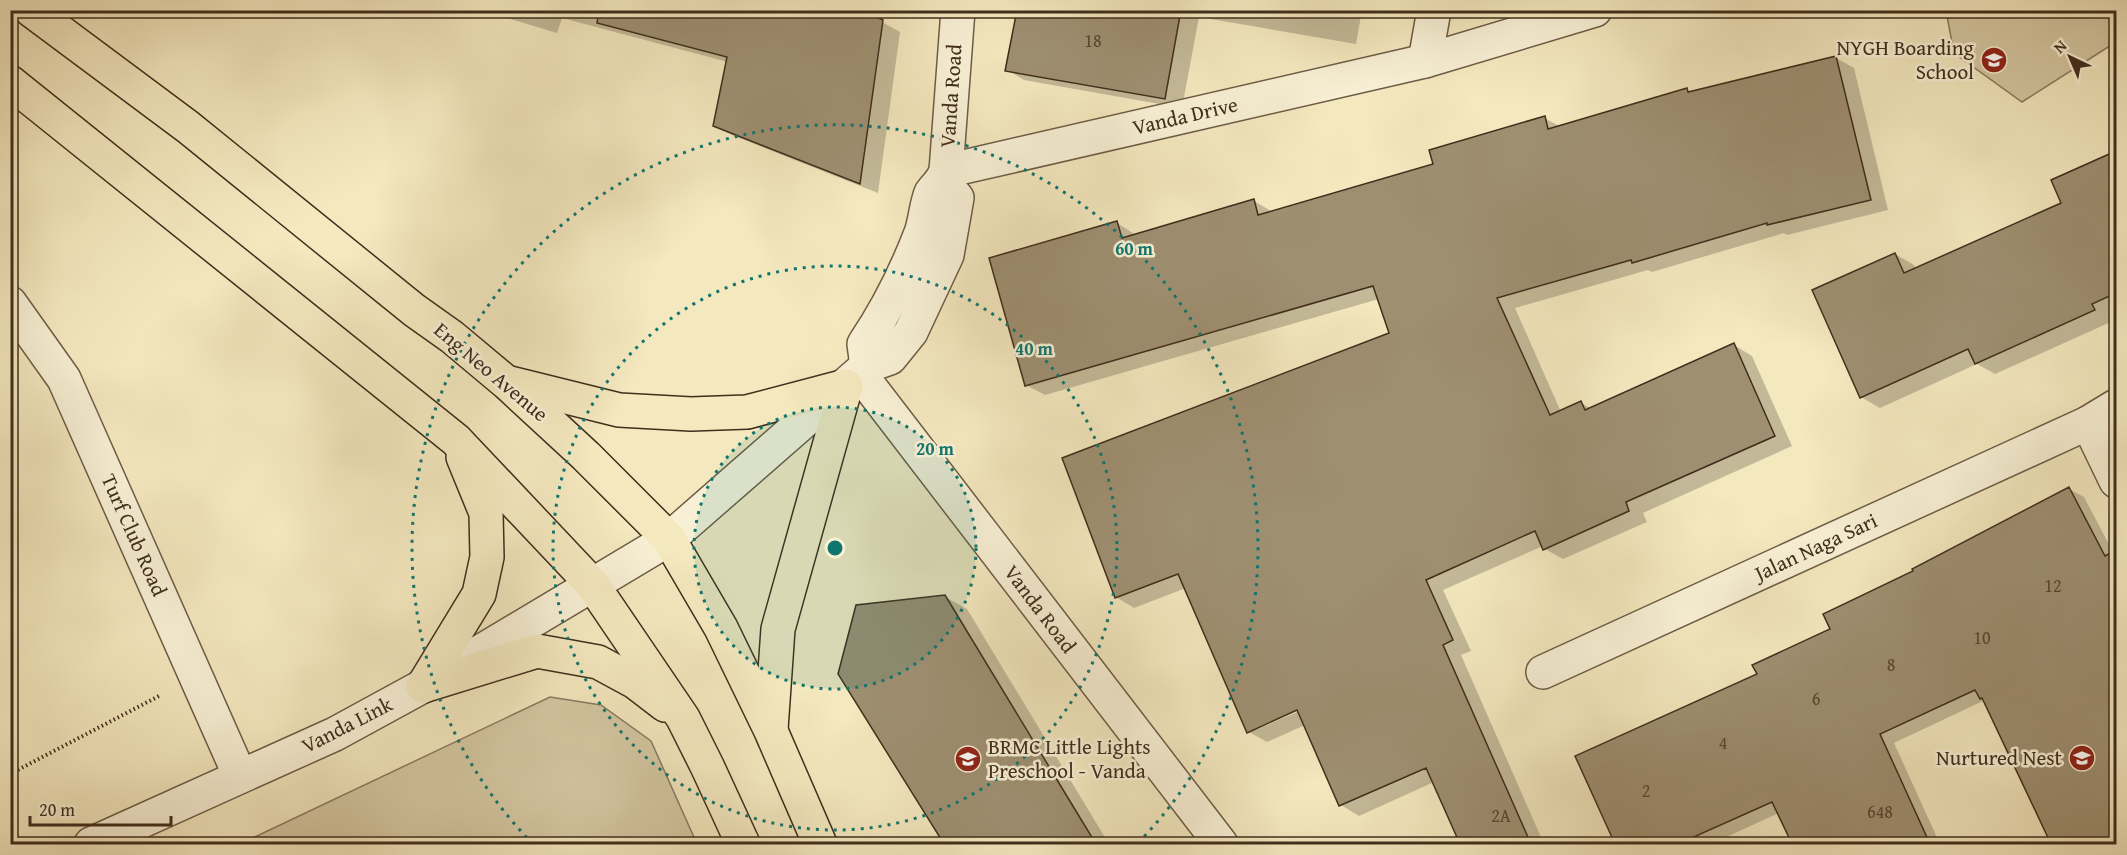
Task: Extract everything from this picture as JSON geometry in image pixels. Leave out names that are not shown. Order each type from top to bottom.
[{"type":"main road","name":"Eng Neo Avenue","points":[[31,10],[188,127],[507,383],[586,456],[669,539],[721,628],[771,731],[820,844]]},
{"type":"main road","points":[[10,82],[456,440],[592,584],[683,718],[742,844]]},
{"type":"main road","points":[[507,383],[619,410],[691,414],[747,412],[858,375]]},
{"type":"main road","points":[[771,731],[778,629],[858,375]]},
{"type":"main road","points":[[423,686],[479,594],[487,557],[486,513],[456,440]]},
{"type":"main road","points":[[423,686],[537,651],[598,662],[635,682],[683,718]]},
{"type":"street","name":"Vanda Road","points":[[958,10],[944,176],[931,194],[926,220],[911,260],[879,322],[864,344],[858,375],[1221,844]]},
{"type":"street","points":[[1425,61],[1434,10]]},
{"type":"street","name":"Vanda Drive","points":[[944,176],[1425,61],[1595,10]]},
{"type":"street","name":"Turf Club Road","points":[[10,303],[64,379],[240,776]]},
{"type":"street","points":[[592,584],[669,539],[858,375]]},
{"type":"street","name":"Jalan Naga Sari","points":[[1543,672],[2088,423],[2116,406]]},
{"type":"street","points":[[2088,423],[2116,481]]},
{"type":"street","name":"Vanda Link","points":[[91,844],[335,734],[423,686],[592,584]]},
{"type":"path","points":[[10,774],[197,676]]},
{"type":"shaded area","points":[[1946,11],[2116,11],[2116,42],[2022,102],[1954,53]]},
{"type":"shaded area","points":[[550,697],[601,705],[651,741],[697,844],[240,844]]},
{"type":"building","points":[[599,10],[861,10],[883,20],[860,184],[713,126],[727,57],[597,23]]},
{"type":"building","points":[[1017,10],[1181,10],[1165,99],[1005,71]]},
{"type":"building","points":[[1836,56],[1871,200],[1767,225],[1767,223],[1632,263],[1631,260],[1497,298],[1550,415],[1581,401],[1585,410],[1734,343],[1775,436],[1626,502],[1629,511],[1543,550],[1535,531],[1426,580],[1453,640],[1443,645],[1531,844],[1460,844],[1426,768],[1339,806],[1297,710],[1247,733],[1178,574],[1115,598],[1062,458],[1389,333],[1373,286],[1025,386],[989,258],[1117,221],[1122,238],[1254,199],[1258,215],[1433,164],[1429,150],[1545,116],[1548,129],[1687,88],[1688,92]]},
{"type":"building","points":[[2116,151],[2116,293],[2092,304],[2095,310],[1975,364],[1968,349],[1860,398],[1812,290],[1895,253],[1904,273],[2061,203],[2051,180]]},
{"type":"building","points":[[2069,487],[2105,556],[2116,550],[2116,844],[2051,844],[1982,698],[1980,699],[1975,690],[1880,734],[1930,844],[1792,844],[1772,802],[1678,844],[1615,844],[1575,756],[1757,674],[1752,665],[1830,629],[1823,614],[1913,571],[1912,569]]},
{"type":"building","name":"BRMC Little Lights Preschool - Vanda","points":[[945,595],[1096,844],[944,844],[838,674],[856,605]]},
{"type":"place","name":"NYGH Boarding School","points":[[1994,60]]},
{"type":"place","name":"Nurtured Nest","points":[[2082,758]]},
{"type":"place","name":"BRMC Little Lights Preschool - Vanda","points":[[968,759]]}]
